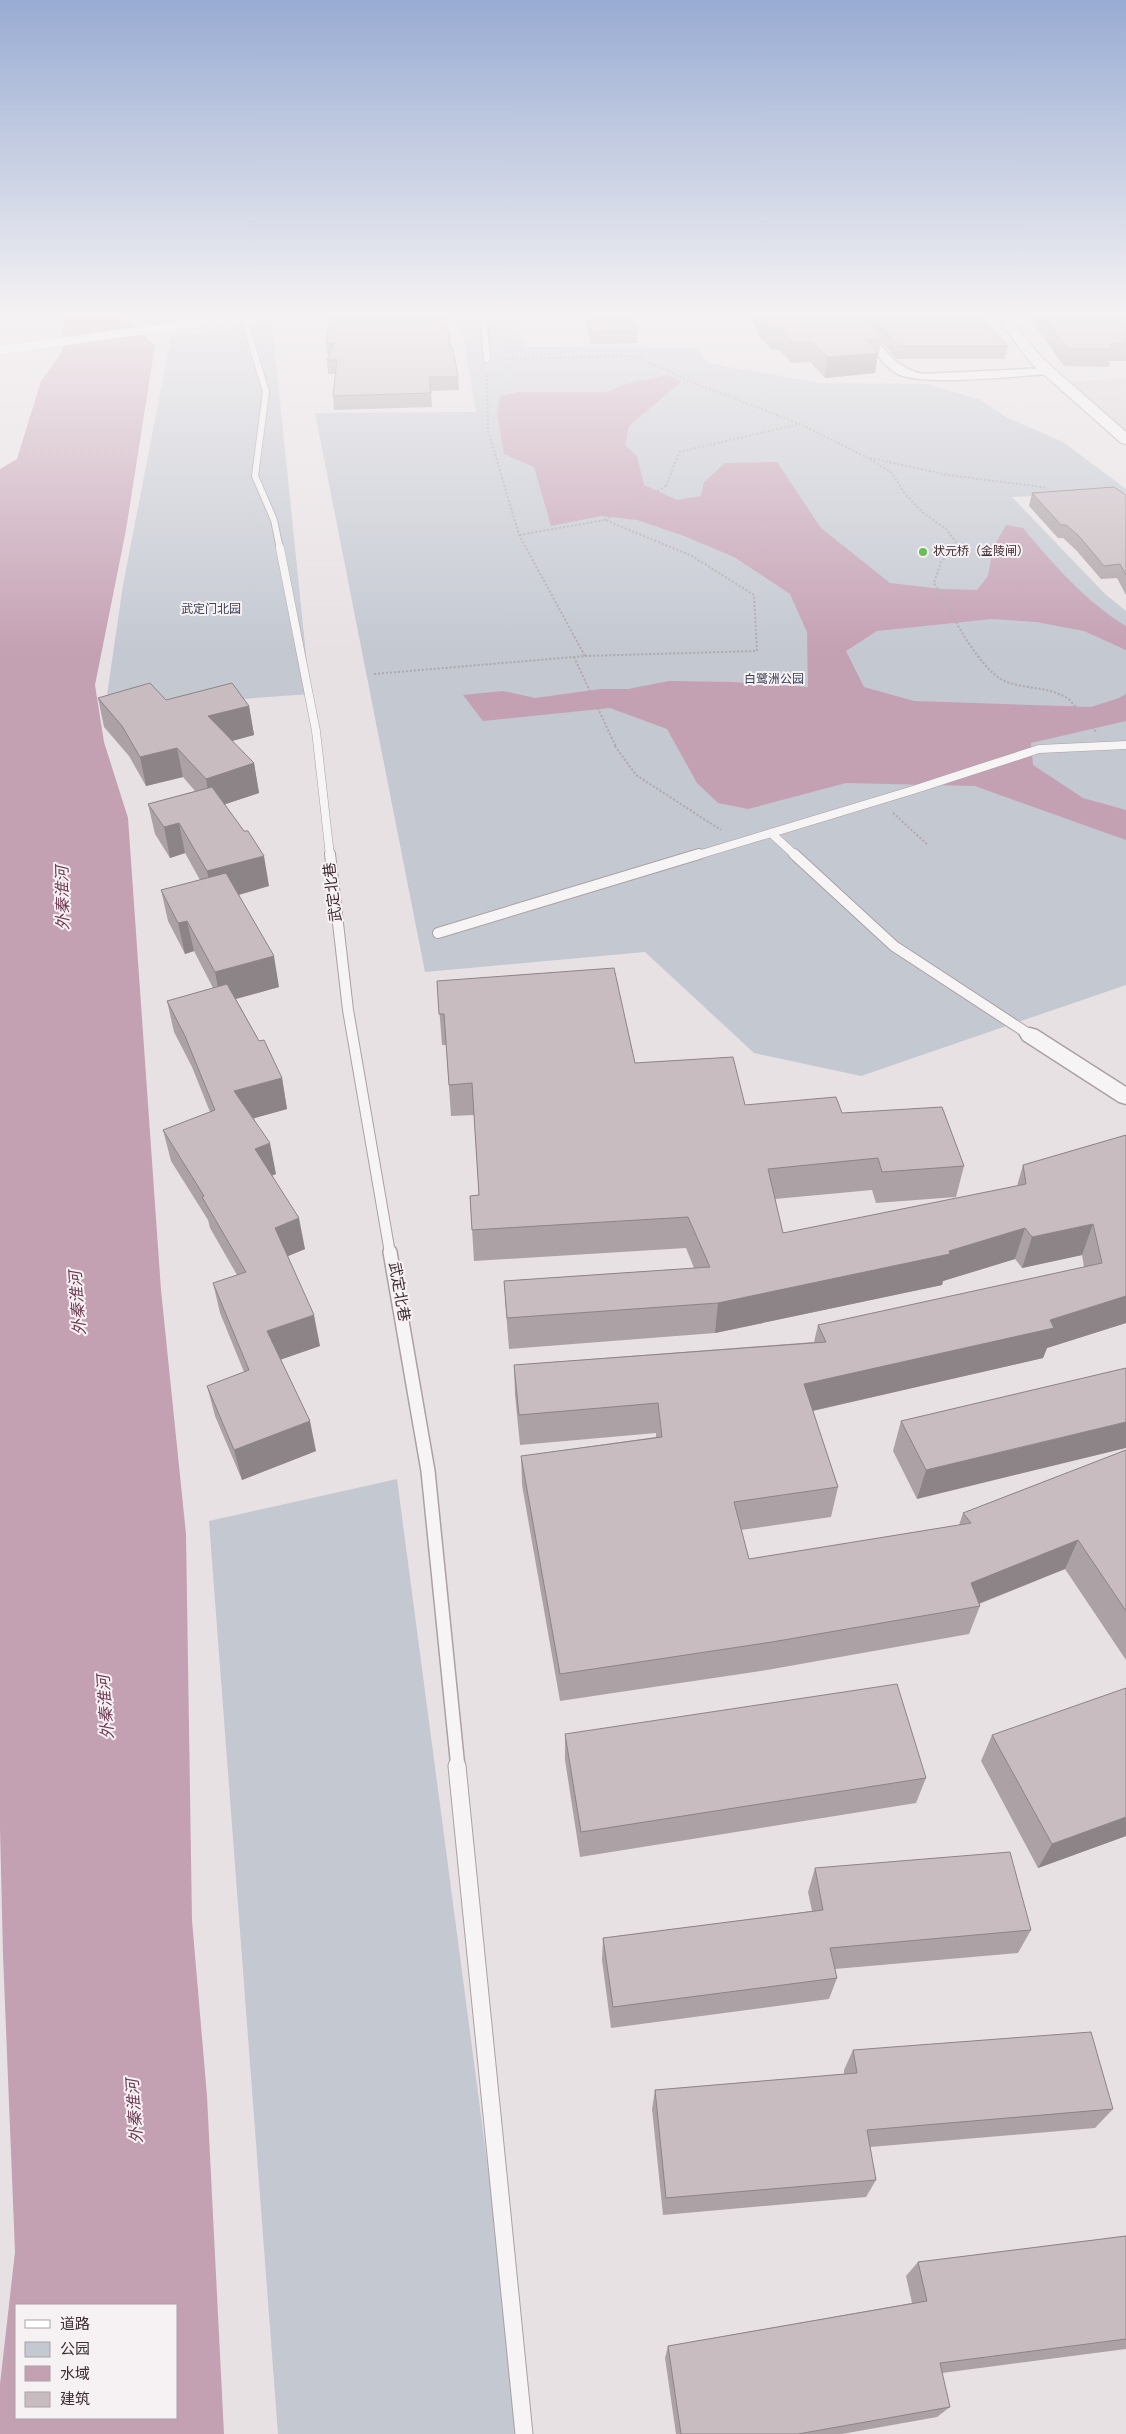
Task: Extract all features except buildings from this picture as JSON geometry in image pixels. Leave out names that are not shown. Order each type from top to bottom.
[{"type":"street","points":[[1110,426],[1126,440]]},
{"type":"street","points":[[1030,1035],[1126,1097]]},
{"type":"lane","name":"武定北巷","points":[[262,426],[255,476],[274,520],[316,731],[348,1010],[428,1471],[524,2434]]},
{"type":"lane","points":[[438,933],[913,790],[1039,749],[1126,745]]},
{"type":"lane","points":[[771,832],[894,946],[1030,1035]]},
{"type":"path","points":[[488,426],[494,457],[519,535],[585,656]]},
{"type":"path","points":[[519,535],[605,520],[666,486],[679,452],[793,426]]},
{"type":"path","points":[[803,426],[892,473],[905,494],[916,506],[948,530],[958,545],[941,562],[934,583],[982,664],[1008,684],[1054,690],[1069,699],[1097,733]]},
{"type":"path","points":[[866,458],[948,475],[1048,488]]},
{"type":"path","points":[[374,674],[585,656],[757,651],[754,595],[692,556],[605,520]]},
{"type":"path","points":[[574,657],[600,717],[616,747],[636,775],[740,842]]},
{"type":"path","points":[[879,800],[928,845]]},
{"type":"shaded area","points":[[1109,426],[1126,426],[1126,440]]},
{"type":"green space","name":"武定门北园","points":[[154,426],[283,426],[310,694],[105,709],[123,585]]},
{"type":"green space","name":"白鹭洲公园","points":[[317,426],[1026,426],[1063,442],[1126,489],[1126,493],[1012,497],[1105,594],[1126,611],[1126,985],[861,1076],[754,1053],[645,952],[425,972]]},
{"type":"green space","points":[[397,1479],[523,2434],[278,2434],[209,1521]]},
{"type":"water","name":"外秦淮河","points":[[27,426],[142,426],[126,530],[95,685],[104,742],[128,818],[161,1290],[186,1534],[192,1920],[207,2096],[224,2434],[0,2434],[0,2384],[15,2252],[0,1828],[0,469],[17,459]]},
{"type":"water","points":[[499,426],[629,426],[625,445],[637,456],[644,485],[677,500],[701,496],[704,482],[725,463],[777,462],[821,528],[890,583],[942,589],[977,590],[988,576],[993,548],[1006,525],[1023,528],[1058,569],[1084,594],[1126,626],[1126,650],[1084,631],[1036,622],[992,619],[877,631],[846,651],[864,687],[914,701],[1091,707],[1126,694],[1126,721],[1031,743],[1033,765],[1083,798],[1126,810],[1126,840],[975,786],[846,783],[748,809],[718,803],[697,783],[667,729],[610,708],[483,721],[463,695],[503,691],[535,698],[601,689],[628,689],[669,681],[732,682],[808,687],[807,632],[790,594],[734,557],[684,536],[637,520],[601,516],[551,526],[534,467],[504,454]]},
{"type":"place","name":"状元桥（金陵闸）","points":[[923,552]]}]
